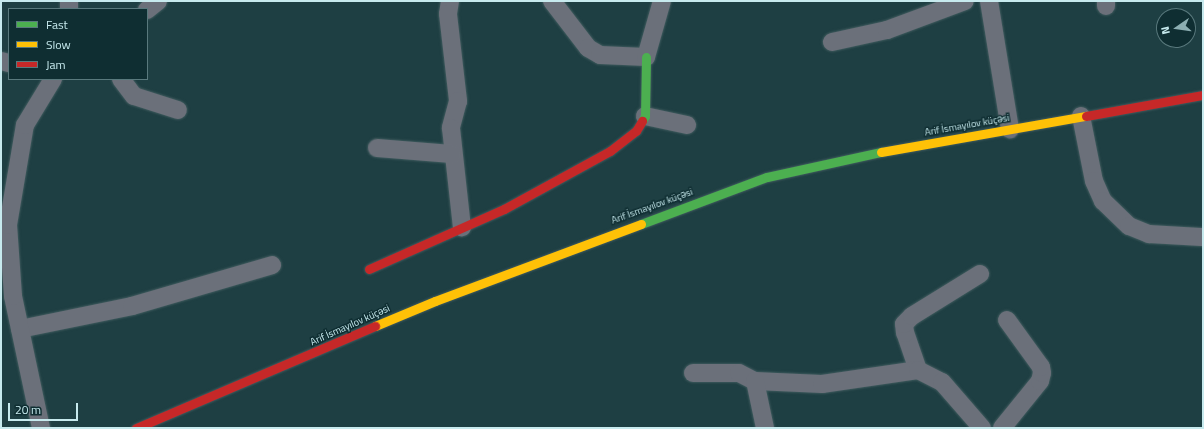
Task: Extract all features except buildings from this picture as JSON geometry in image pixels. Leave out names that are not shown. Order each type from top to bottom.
[{"type":"street","points":[[148,9],[158,1]]},
{"type":"street","points":[[450,1],[448,14],[458,101],[451,128],[452,154],[462,227]]},
{"type":"street","points":[[552,1],[588,48],[600,55],[646,57]]},
{"type":"street","points":[[369,269],[504,209],[610,151],[636,131],[645,116],[646,57],[662,1]]},
{"type":"street","points":[[832,42],[887,30],[965,1]]},
{"type":"street","points":[[989,1],[1010,129]]},
{"type":"street","points":[[41,428],[20,329],[7,279],[8,225],[25,125],[52,80]]},
{"type":"street","points":[[122,80],[134,96],[178,110]]},
{"type":"street","name":"Arif İsmayılov küçəsi","points":[[139,428],[428,304],[606,235],[767,177],[824,162],[1203,95]]},
{"type":"street","points":[[645,116],[687,125]]},
{"type":"street","points":[[1081,116],[1094,181],[1103,201],[1129,226],[1149,234],[1203,237]]},
{"type":"street","points":[[377,148],[452,154]]},
{"type":"street","points":[[20,329],[132,306],[272,265]]},
{"type":"street","points":[[918,370],[905,333],[904,324],[912,316],[980,274]]},
{"type":"street","points":[[1002,428],[1040,381],[1042,373],[1041,367],[1007,320]]},
{"type":"street","points":[[693,373],[739,373],[755,381],[822,384],[918,370],[942,382],[982,428]]},
{"type":"street","points":[[755,381],[765,428]]},
{"type":"traffic: fast","points":[[642,121],[645,116],[646,57]]},
{"type":"traffic: fast","points":[[641,224],[767,177],[881,152]]},
{"type":"traffic: slow","points":[[881,152],[1086,116]]},
{"type":"traffic: slow","points":[[375,326],[435,301],[641,224]]},
{"type":"traffic: jam","points":[[1086,116],[1203,95]]},
{"type":"traffic: jam","points":[[369,269],[504,209],[610,151],[636,131],[642,121]]},
{"type":"traffic: jam","points":[[136,428],[375,326]]}]
